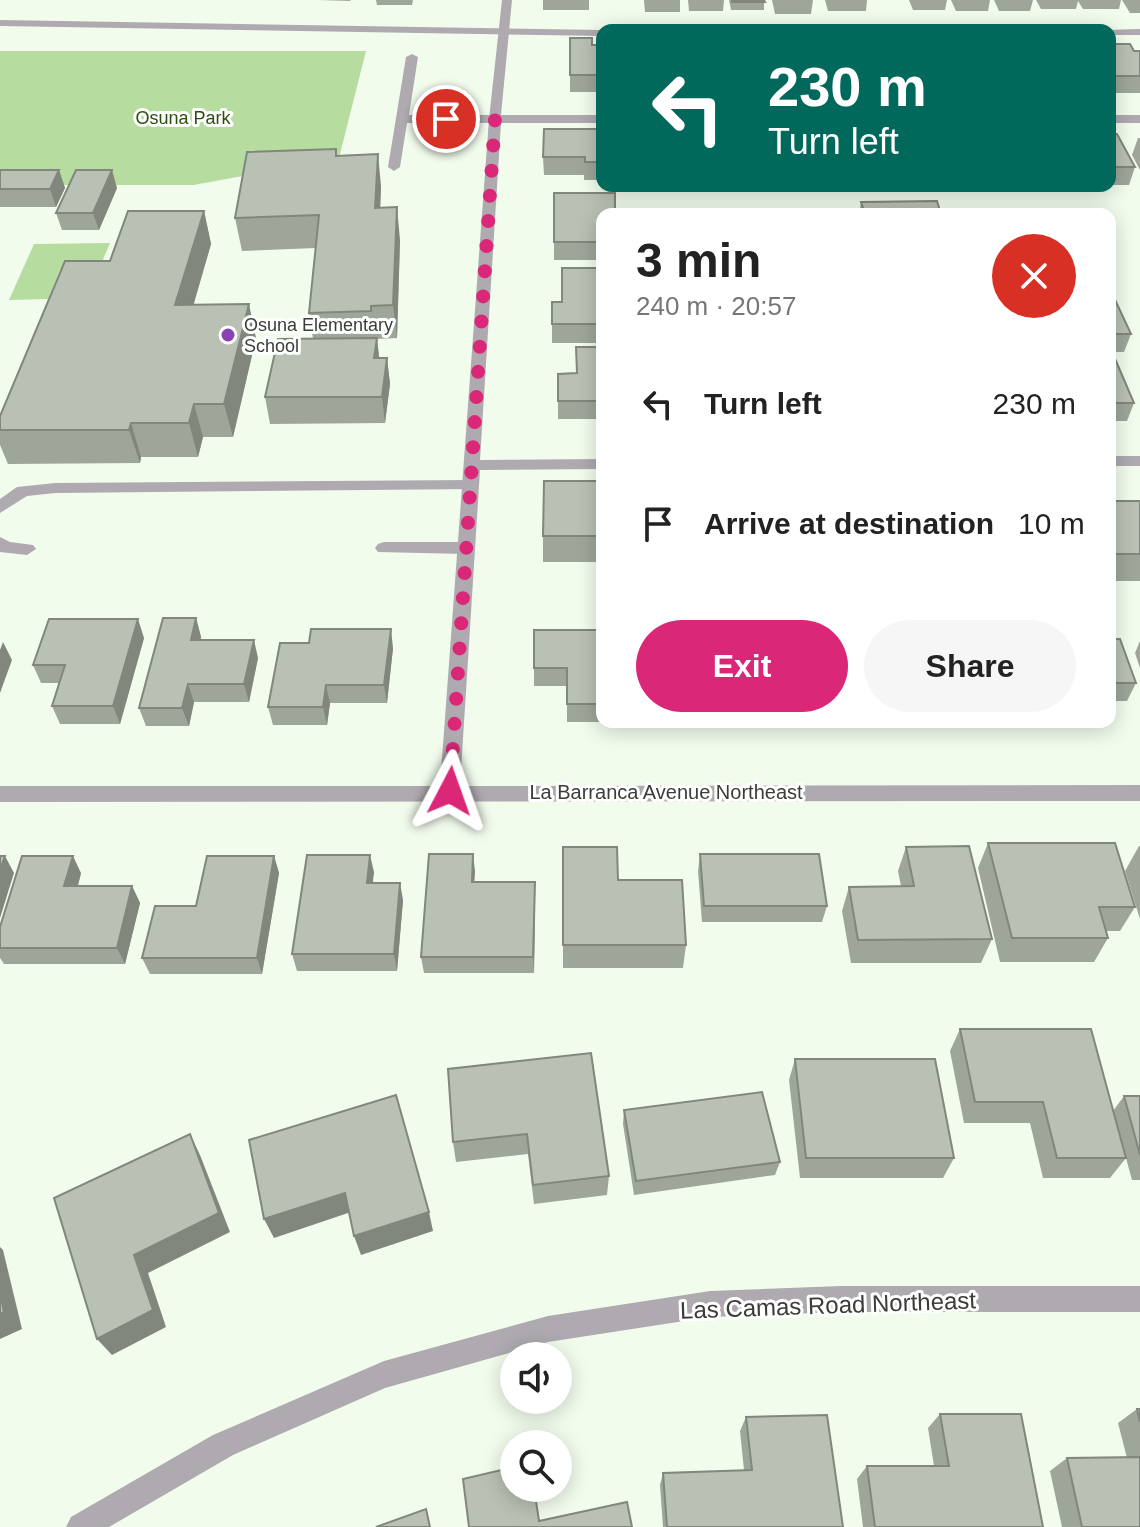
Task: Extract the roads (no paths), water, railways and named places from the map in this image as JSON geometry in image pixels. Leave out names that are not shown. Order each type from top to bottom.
[{"type":"street","points":[[450,791],[495,119],[507,0]]},
{"type":"street","points":[[0,23],[596,33]]},
{"type":"street","points":[[1116,32],[1140,32]]},
{"type":"street","points":[[394,167],[412,57]]},
{"type":"street","points":[[403,119],[596,119]]},
{"type":"street","points":[[1116,119],[1140,119]]},
{"type":"street","points":[[1116,461],[1140,461]]},
{"type":"street","points":[[472,465],[596,464]]},
{"type":"street","points":[[0,507],[23,491],[55,488],[471,485]]},
{"type":"street","points":[[0,543],[6,548],[27,549]]},
{"type":"street","points":[[384,548],[466,548]]},
{"type":"street","name":"La Barranca Avenue Northeast","points":[[0,794],[450,791],[1140,793]]},
{"type":"street","name":"Las Camas Road Northeast","points":[[81,1527],[223,1445],[384,1375],[548,1329],[710,1304],[841,1299],[1140,1299]]},
{"type":"place","name":"Osuna Elementary School","points":[[228,335]]},
{"type":"park label","name":"Osuna Park","points":[[183,118]]}]
